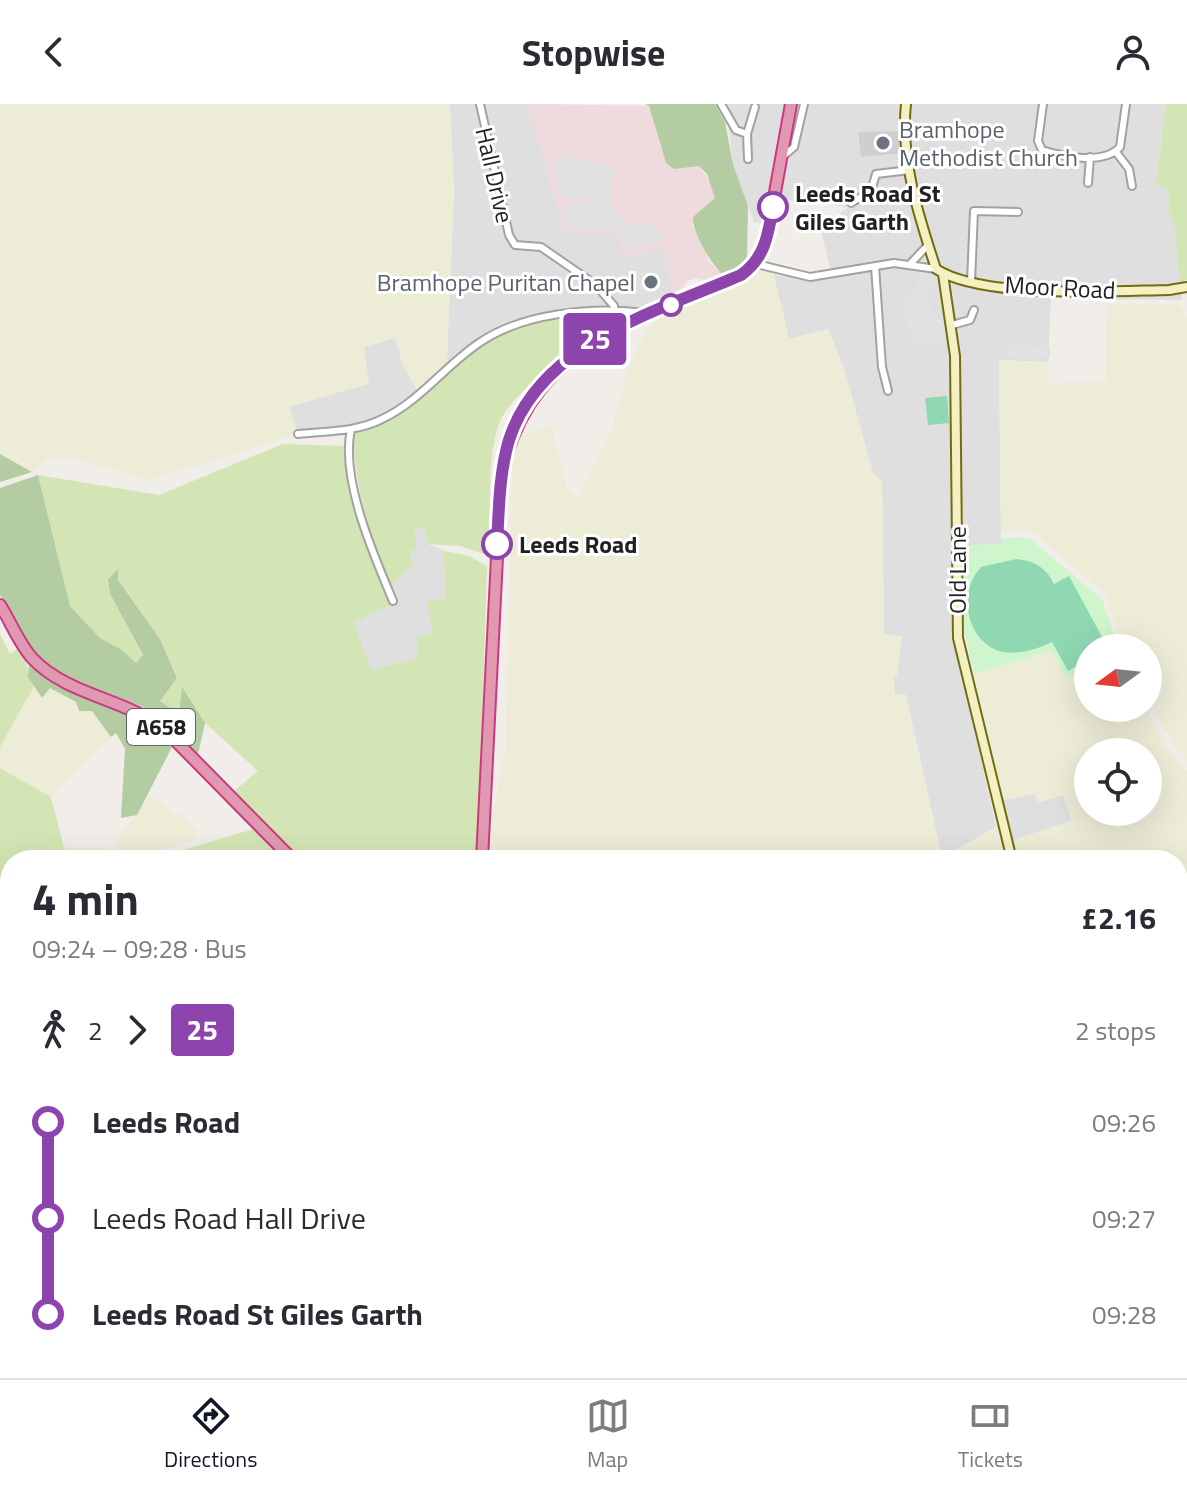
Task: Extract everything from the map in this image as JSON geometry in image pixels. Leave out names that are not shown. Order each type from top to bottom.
[{"type":"highway","points":[[482,850],[487,703],[501,476],[515,427],[536,393],[589,342],[756,264],[766,242],[791,104]]},
{"type":"highway","name":"A658","points":[[0,605],[33,659],[59,677],[137,711],[162,727],[283,850]]},
{"type":"street","name":"Hall Drive","points":[[480,104],[509,235],[515,245],[541,247],[568,264],[608,297],[616,312]]},
{"type":"street","points":[[721,104],[736,130],[747,134]]},
{"type":"street","points":[[781,158],[794,147],[804,104]]},
{"type":"street","name":"Old Lane","points":[[906,104],[905,138],[911,170],[928,245],[940,271],[952,325],[956,389],[955,613],[1009,850]]},
{"type":"street","points":[[1043,104],[1038,141],[1042,150],[1090,157],[1108,157],[1116,152],[1121,142],[1126,104]]},
{"type":"street","points":[[748,159],[747,134],[755,107]]},
{"type":"street","points":[[1116,152],[1129,169],[1132,186]]},
{"type":"street","points":[[1088,183],[1090,157]]},
{"type":"street","points":[[851,203],[871,191],[876,174],[911,170]]},
{"type":"street","points":[[971,282],[974,211],[1018,212]]},
{"type":"street","points":[[911,263],[928,245]]},
{"type":"street","points":[[756,264],[810,277],[911,263],[940,271]]},
{"type":"street","points":[[875,266],[882,367],[888,391]]},
{"type":"street","name":"Moor Road","points":[[940,271],[971,282],[1032,289],[1098,291],[1187,287]]},
{"type":"street","points":[[952,325],[970,320],[974,310]]},
{"type":"street","points":[[616,312],[618,328]]},
{"type":"street","points":[[298,434],[351,429],[399,411],[480,342],[525,322],[572,313],[648,315]]},
{"type":"street","points":[[351,429],[349,444],[359,515],[393,601]]},
{"type":"shaded area","points":[[450,104],[529,104],[564,233],[618,231],[662,249],[675,298],[637,313],[579,312],[527,321],[480,338],[450,363],[447,359],[454,192]]},
{"type":"shaded area","points":[[529,104],[649,106],[661,148],[674,169],[699,166],[713,187],[715,198],[692,224],[710,263],[723,275],[710,281],[696,278],[687,281],[675,298],[662,249],[624,259],[618,231],[564,234]]},
{"type":"shaded area","points":[[717,104],[1166,104],[1156,184],[1169,190],[1168,212],[1174,222],[1182,300],[1051,298],[1048,362],[999,360],[1001,544],[953,546],[952,629],[996,827],[956,850],[940,850],[906,695],[895,695],[884,635],[882,481],[873,474],[844,368],[828,329],[789,339],[774,275],[825,280],[830,268],[818,217],[842,219],[841,212],[850,207],[766,198],[761,223],[754,222],[733,164],[726,108]],"holes":[[[900,131],[902,153],[861,157],[858,133]]]},
{"type":"shaded area","points":[[900,131],[903,153],[861,157],[858,132]]},
{"type":"shaded area","points":[[566,155],[615,169],[611,197],[614,211],[631,226],[649,224],[667,239],[626,252],[620,228],[569,231],[563,206],[595,202],[583,197],[581,202],[562,198],[552,163],[565,160]]},
{"type":"shaded area","points":[[918,269],[933,274],[936,287],[926,291],[937,319],[947,317],[951,341],[912,344],[901,295],[916,292]]},
{"type":"shaded area","points":[[395,338],[403,365],[419,393],[376,418],[344,427],[344,433],[299,438],[288,407],[368,384],[364,347]]},
{"type":"shaded area","points":[[1005,345],[1050,347],[1050,358],[1005,356]]},
{"type":"shaded area","points":[[424,528],[428,544],[444,551],[445,599],[433,634],[418,658],[370,671],[354,623],[391,605],[391,585],[413,566],[411,550],[417,549],[413,530]]},
{"type":"shaded area","points":[[1036,793],[1039,802],[1064,795],[1072,821],[1010,841],[1000,801]]},
{"type":"green space","points":[[0,104],[450,104],[454,192],[447,359],[450,363],[419,393],[403,365],[395,338],[364,347],[369,383],[289,407],[298,434],[148,480],[75,458],[47,459],[32,472],[0,454]]},
{"type":"green space","points":[[645,104],[715,104],[725,122],[733,164],[748,206],[747,261],[723,275],[703,248],[693,217],[715,198],[707,174],[699,166],[674,169],[666,163],[649,106]]},
{"type":"green space","points":[[1166,104],[1187,104],[1187,280],[1180,282],[1174,222],[1168,212],[1169,190],[1156,184]]},
{"type":"green space","points":[[762,271],[774,275],[789,339],[828,329],[844,368],[873,473],[882,481],[884,634],[902,636],[897,677],[894,678],[895,694],[905,694],[939,850],[491,850],[493,814],[506,747],[512,458],[521,436],[551,426],[567,489],[577,498],[612,429],[628,370],[645,334],[660,317]]},
{"type":"green space","points":[[1107,305],[1181,305],[1187,320],[1187,760],[1176,750],[1161,722],[1162,634],[1118,634],[1105,594],[1034,533],[1022,529],[1001,532],[999,360],[1048,362],[1049,383],[1106,382]]},
{"type":"green space","points":[[581,317],[584,339],[526,389],[500,421],[491,468],[490,556],[460,546],[428,544],[424,528],[414,530],[417,549],[411,551],[413,566],[391,585],[364,511],[352,434],[371,428],[403,409],[487,339],[526,324]]},
{"type":"green space","points":[[947,396],[949,423],[928,425],[925,398]]},
{"type":"green space","points":[[283,444],[343,446],[351,467],[356,514],[391,605],[354,623],[371,670],[418,658],[417,636],[433,634],[427,601],[445,599],[444,551],[469,556],[487,566],[478,850],[291,850],[234,791],[258,771],[205,723],[182,688],[180,715],[159,700],[177,677],[160,639],[118,580],[117,570],[108,579],[110,594],[143,656],[135,663],[122,650],[100,638],[70,606],[38,475],[159,495]]},
{"type":"green space","points":[[0,454],[32,472],[0,482]]},
{"type":"green space","points":[[38,475],[70,606],[100,638],[122,650],[136,663],[143,655],[110,594],[108,579],[118,569],[118,580],[160,639],[177,678],[160,701],[179,714],[182,687],[205,723],[198,754],[143,707],[70,679],[49,666],[28,644],[0,595],[0,488]]},
{"type":"green space","points":[[1001,539],[1030,539],[1102,599],[1113,634],[1074,634],[1074,675],[1067,678],[1051,651],[974,674],[960,610],[961,545],[1000,544]]},
{"type":"green space","points":[[1016,559],[1039,566],[1054,584],[1069,576],[1100,634],[1074,634],[1074,668],[1068,671],[1052,642],[1014,653],[999,651],[983,641],[968,610],[970,587],[981,567]]},
{"type":"green space","points":[[0,634],[10,654],[20,647],[34,686],[0,747]]},
{"type":"green space","points":[[1051,651],[1067,677],[1074,674],[1074,722],[1153,722],[1170,753],[1187,771],[1187,850],[1013,850],[1010,841],[1072,821],[1063,795],[1038,802],[1035,793],[1000,801],[974,674]]},
{"type":"green space","points":[[29,661],[132,712],[172,747],[137,815],[121,818],[125,749],[116,733],[111,737],[92,711],[79,711],[76,702],[50,688],[42,698],[28,677]]},
{"type":"green space","points":[[34,686],[42,698],[50,688],[92,711],[111,737],[51,797],[0,768],[0,747]]},
{"type":"green space","points":[[0,768],[51,797],[64,850],[0,850]]},
{"type":"green space","points":[[148,794],[175,815],[179,812],[196,829],[197,839],[164,850],[120,850],[115,842],[137,815]]},
{"type":"green space","points":[[996,827],[1003,850],[955,850]]},
{"type":"green space","points":[[253,829],[274,850],[183,850]]},
{"type":"green space","points":[[63,846],[115,850],[64,850]]},
{"type":"bus line","name":"25","points":[[497,544],[501,476],[510,438],[536,393],[589,342],[741,275],[756,264],[766,242],[773,207]]},
{"type":"place","name":"Bramhope Methodist Church","points":[[883,143]]},
{"type":"place","name":"Leeds Road St Giles Garth","points":[[773,207]]},
{"type":"place","name":"Bramhope Puritan Chapel","points":[[651,282]]},
{"type":"place","name":"Leeds Road","points":[[497,544]]}]
